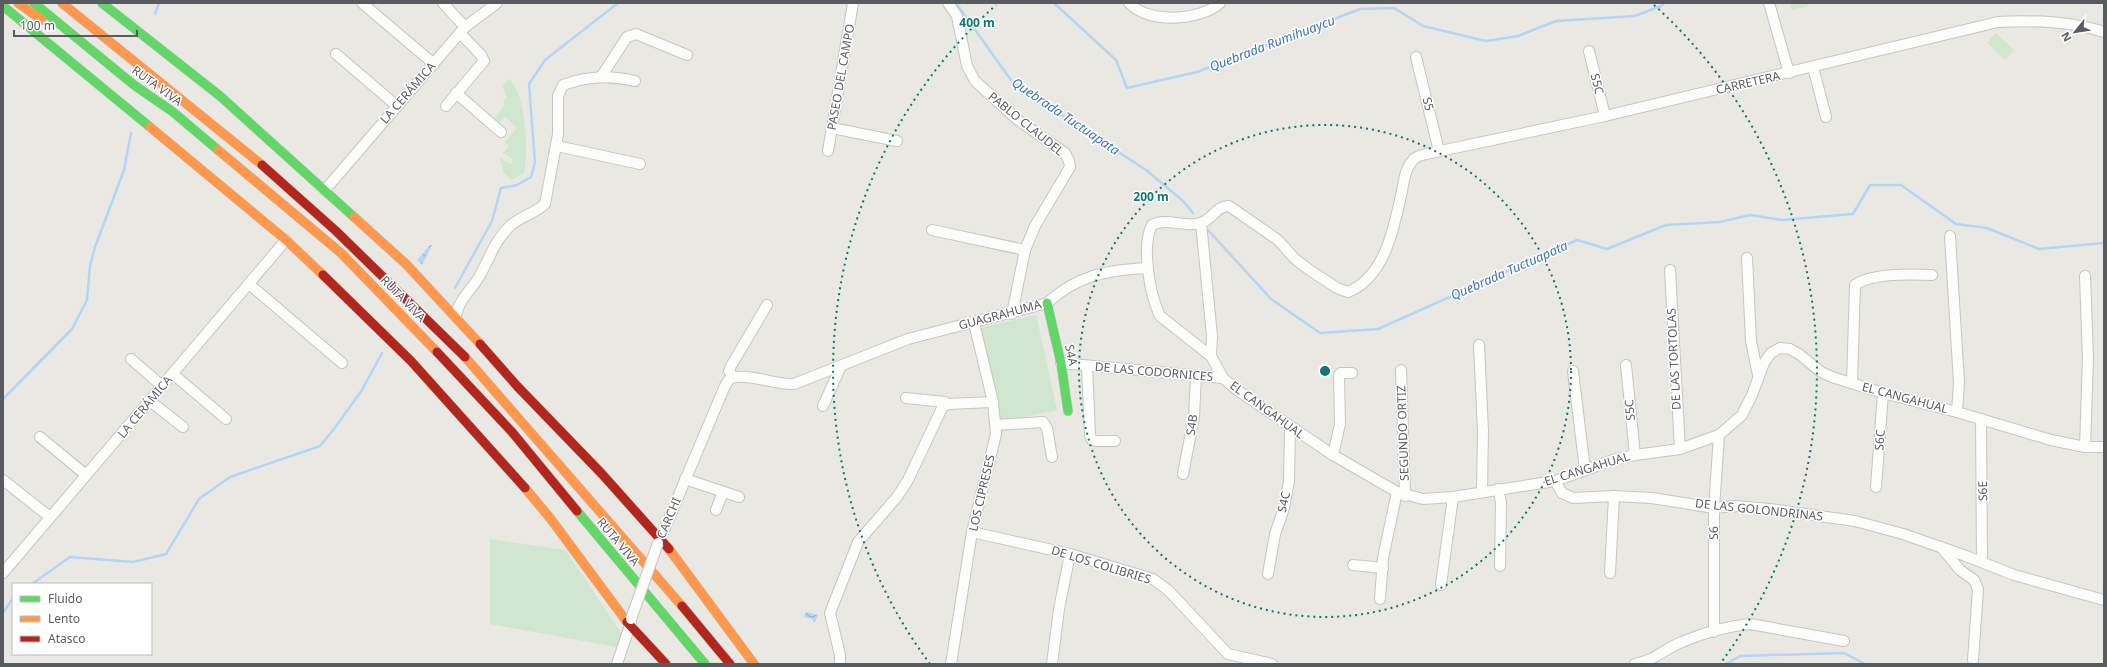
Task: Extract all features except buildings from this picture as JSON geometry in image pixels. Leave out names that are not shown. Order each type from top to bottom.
[{"type":"main road","points":[[18,3],[134,85]]},
{"type":"main road","name":"RUTA VIVA","points":[[34,3],[134,85],[173,112],[341,253],[447,362],[512,432],[704,664]]},
{"type":"main road","name":"RUTA VIVA","points":[[62,3],[272,172],[336,231],[453,344],[676,598],[730,664]]},
{"type":"main road","points":[[76,3],[104,27],[139,66]]},
{"type":"main road","points":[[102,3],[220,96],[406,264],[456,316],[517,386],[602,474],[660,541],[754,664]]},
{"type":"main road","points":[[3,6],[286,240],[334,284],[411,361],[499,457],[550,518],[631,623],[666,664]]},
{"type":"main road","name":"S4A","points":[[1047,303],[1061,363],[1068,411]]},
{"type":"street","points":[[362,3],[434,64]]},
{"type":"street","points":[[443,3],[484,61],[446,106]]},
{"type":"street","name":"LA CERÁMICA","points":[[325,190],[463,30],[497,3]]},
{"type":"street","name":"PASEO DEL CAMPO","points":[[828,150],[853,3]]},
{"type":"street","points":[[851,17],[858,3]]},
{"type":"street","name":"PABLO CLAUDEL","points":[[948,3],[957,16],[967,66],[975,81],[1018,120],[1065,154],[1069,161],[1070,167],[1035,226],[1025,250],[1012,314]]},
{"type":"street","points":[[1129,3],[1134,9],[1164,17],[1196,16],[1212,10],[1220,3]]},
{"type":"street","points":[[1769,3],[1789,73]]},
{"type":"street","name":"CARRETERA","points":[[1201,223],[1218,209],[1224,206],[1230,206],[1278,240],[1295,259],[1311,271],[1337,288],[1348,292],[1357,288],[1378,267],[1393,226],[1405,176],[1408,167],[1414,158],[1439,151],[1605,116],[1998,22],[2031,20],[2087,26],[2104,32]]},
{"type":"street","points":[[601,77],[627,37],[631,35],[636,34],[687,55]]},
{"type":"street","name":"S5C","points":[[1589,51],[1605,116]]},
{"type":"street","points":[[336,54],[396,106]]},
{"type":"street","name":"S5","points":[[1416,57],[1439,151]]},
{"type":"street","points":[[1813,67],[1826,117]]},
{"type":"street","points":[[456,316],[457,309],[480,276],[492,249],[502,235],[513,224],[539,210],[544,204],[557,146],[558,96],[563,85],[574,81],[601,77],[620,77],[635,81]]},
{"type":"street","points":[[456,93],[501,132]]},
{"type":"street","points":[[832,128],[897,141]]},
{"type":"street","points":[[557,146],[640,164]]},
{"type":"street","points":[[1148,268],[1148,236],[1152,225],[1166,222],[1184,224],[1201,223],[1212,336],[1211,356]]},
{"type":"street","points":[[932,230],[1025,250]]},
{"type":"street","points":[[1950,236],[1959,382],[1957,412]]},
{"type":"street","name":"LA CERÁMICA","points":[[3,573],[286,240]]},
{"type":"street","points":[[1747,258],[1751,341],[1758,375]]},
{"type":"street","name":"GUAGRAHUMA","points":[[733,377],[741,376],[785,385],[794,384],[908,339],[1012,314],[1047,303],[1062,289],[1090,276],[1115,270],[1148,268]]},
{"type":"street","name":"EL CANGAHUAL","points":[[1148,268],[1156,306],[1160,316],[1211,356],[1223,378],[1237,390],[1333,455],[1401,494],[1423,500],[1453,497],[1555,480],[1634,454],[1680,449],[1719,435],[1742,415],[1752,395],[1758,375],[1771,353],[1780,348],[1790,349],[1800,354],[1821,372],[1883,393],[1957,412],[2051,440],[2085,447],[2104,447]]},
{"type":"street","name":"DE LAS TORTOLAS","points":[[1670,270],[1680,449]]},
{"type":"street","points":[[1852,383],[1855,285],[1864,281],[1898,274],[1932,275]]},
{"type":"street","points":[[2085,276],[2088,358],[2085,447]]},
{"type":"street","points":[[249,284],[342,363]]},
{"type":"street","points":[[445,304],[465,297]]},
{"type":"street","points":[[733,377],[730,370],[731,366],[767,305]]},
{"type":"street","name":"LOS CIPRESES","points":[[951,664],[972,532],[996,434],[993,402],[974,323]]},
{"type":"street","points":[[1479,345],[1483,431],[1482,491]]},
{"type":"street","points":[[131,358],[162,386]]},
{"type":"street","name":"DE LAS CODORNICES","points":[[1061,363],[1223,378]]},
{"type":"street","name":"S5C","points":[[1626,365],[1634,454]]},
{"type":"street","points":[[823,406],[840,366]]},
{"type":"street","points":[[1088,366],[1090,435],[1092,440],[1096,441],[1115,441]]},
{"type":"street","name":"SEGUNDO ORTIZ","points":[[1380,599],[1382,568],[1401,494],[1401,370]]},
{"type":"street","points":[[1573,371],[1585,470]]},
{"type":"street","points":[[1333,455],[1340,424],[1339,375],[1341,372],[1352,373]]},
{"type":"street","points":[[173,374],[226,419]]},
{"type":"street","name":"S4B","points":[[1183,474],[1194,417],[1196,376]]},
{"type":"street","name":"CARCHI","points":[[618,664],[660,541],[721,397],[729,380],[733,377]]},
{"type":"street","name":"S6C","points":[[1876,487],[1883,393]]},
{"type":"street","points":[[906,398],[945,402],[944,406]]},
{"type":"street","points":[[150,401],[183,427]]},
{"type":"street","points":[[840,664],[840,655],[830,613],[858,542],[896,497],[908,480],[940,411],[944,406],[948,404],[993,402]]},
{"type":"street","name":"S6E","points":[[1981,419],[1982,562]]},
{"type":"street","points":[[996,425],[1042,422],[1047,428],[1052,457]]},
{"type":"street","name":"S4C","points":[[1268,574],[1275,534],[1284,508],[1289,481],[1290,427]]},
{"type":"street","name":"S6","points":[[1714,632],[1714,508],[1719,435]]},
{"type":"street","points":[[40,437],[86,475]]},
{"type":"street","points":[[685,479],[739,498]]},
{"type":"street","points":[[3,480],[50,518]]},
{"type":"street","name":"DE LAS GOLONDRINAS","points":[[1555,480],[1562,493],[1573,498],[1614,496],[1652,498],[1714,508],[1735,506],[1770,509],[1855,521],[1941,547],[2014,575],[2104,600]]},
{"type":"street","points":[[1498,489],[1501,502],[1500,566]]},
{"type":"street","points":[[716,510],[723,492]]},
{"type":"street","points":[[1610,573],[1614,496]]},
{"type":"street","points":[[1441,585],[1453,497]]},
{"type":"street","name":"DE LOS COLIBRIES","points":[[972,532],[1070,554],[1153,579],[1169,591],[1234,660],[1272,664]]},
{"type":"street","points":[[1941,547],[1960,570],[1974,580],[1978,589],[1973,660]]},
{"type":"street","points":[[1052,664],[1059,609],[1070,554]]},
{"type":"street","points":[[1353,565],[1382,568]]},
{"type":"street","points":[[1635,664],[1654,659],[1683,641],[1750,624],[1844,641]]},
{"type":"green space","points":[[1790,3],[1807,3],[1808,6],[1792,10]]},
{"type":"green space","points":[[1996,33],[2014,50],[2005,60],[1987,43]]},
{"type":"green space","points":[[509,79],[520,97],[526,138],[524,173],[511,180],[503,172],[500,158],[511,164],[513,159],[503,153],[509,146],[505,142],[517,128],[505,117],[499,123],[494,120],[505,104],[503,102],[507,97],[502,86]]},
{"type":"green space","points":[[1036,315],[1057,410],[1000,422],[979,328]]},
{"type":"green space","points":[[490,539],[565,550],[622,634],[617,647],[490,624]]},
{"type":"water","points":[[430,245],[432,245],[422,265],[417,260]]},
{"type":"water","points":[[806,612],[818,615],[815,622],[813,622],[813,619],[804,617]]},
{"type":"waterway","points":[[155,14],[159,3]]},
{"type":"waterway","name":"Quebrada Rumihuaycu","points":[[455,288],[492,221],[501,188],[517,185],[531,177],[535,163],[529,84],[545,60],[618,3]]},
{"type":"waterway","name":"Quebrada Tuctuapata","points":[[956,3],[1013,83],[1146,170],[1183,201],[1193,213]]},
{"type":"waterway","name":"Quebrada Rumihuaycu","points":[[1054,3],[1116,60],[1127,88],[1197,72],[1360,9],[1394,8],[1423,26],[1486,41],[1518,36],[1556,21],[1635,16],[1661,6],[1664,3]]},
{"type":"waterway","points":[[3,399],[72,329],[87,300],[90,266],[95,247],[124,170],[131,133]]},
{"type":"waterway","name":"Quebrada Tuctuapata","points":[[1208,230],[1271,299],[1320,333],[1378,329],[1577,240],[1607,249],[1666,225],[1720,222],[1750,215],[1781,220],[1853,214],[1870,185],[1901,185],[1956,224],[1987,228],[2039,249],[2104,243]]},
{"type":"waterway","name":"Quebrada Rumihuaycu","points":[[33,583],[70,557],[133,562],[166,554],[199,499],[230,477],[320,446],[362,390],[382,353]]},
{"type":"waterway","name":"Quebrada Rumihuaycu","points":[[3,613],[12,600]]},
{"type":"waterway","points":[[1726,664],[1740,656],[1844,653],[1865,664]]},
{"type":"traffic: fast","points":[[34,3],[134,85],[173,112],[218,150]]},
{"type":"traffic: fast","points":[[102,3],[220,96],[354,217]]},
{"type":"traffic: fast","points":[[3,6],[150,127]]},
{"type":"traffic: fast","points":[[1047,303],[1061,363],[1068,411]]},
{"type":"traffic: fast","points":[[577,511],[705,664]]},
{"type":"traffic: slow","points":[[18,3],[42,20]]},
{"type":"traffic: slow","points":[[62,3],[262,165]]},
{"type":"traffic: slow","points":[[150,127],[286,240],[323,275]]},
{"type":"traffic: slow","points":[[218,150],[341,253],[437,352]]},
{"type":"traffic: slow","points":[[354,217],[406,264],[480,344]]},
{"type":"traffic: slow","points":[[465,357],[682,606]]},
{"type":"traffic: slow","points":[[525,488],[550,518],[627,622]]},
{"type":"traffic: slow","points":[[669,549],[754,664]]},
{"type":"traffic: jam","points":[[262,165],[336,231],[465,357]]},
{"type":"traffic: jam","points":[[323,275],[411,361],[525,488]]},
{"type":"traffic: jam","points":[[480,344],[517,386],[602,474],[669,549]]},
{"type":"traffic: jam","points":[[437,352],[512,432],[577,511]]},
{"type":"traffic: jam","points":[[682,606],[730,664]]},
{"type":"traffic: jam","points":[[627,622],[666,664]]}]
